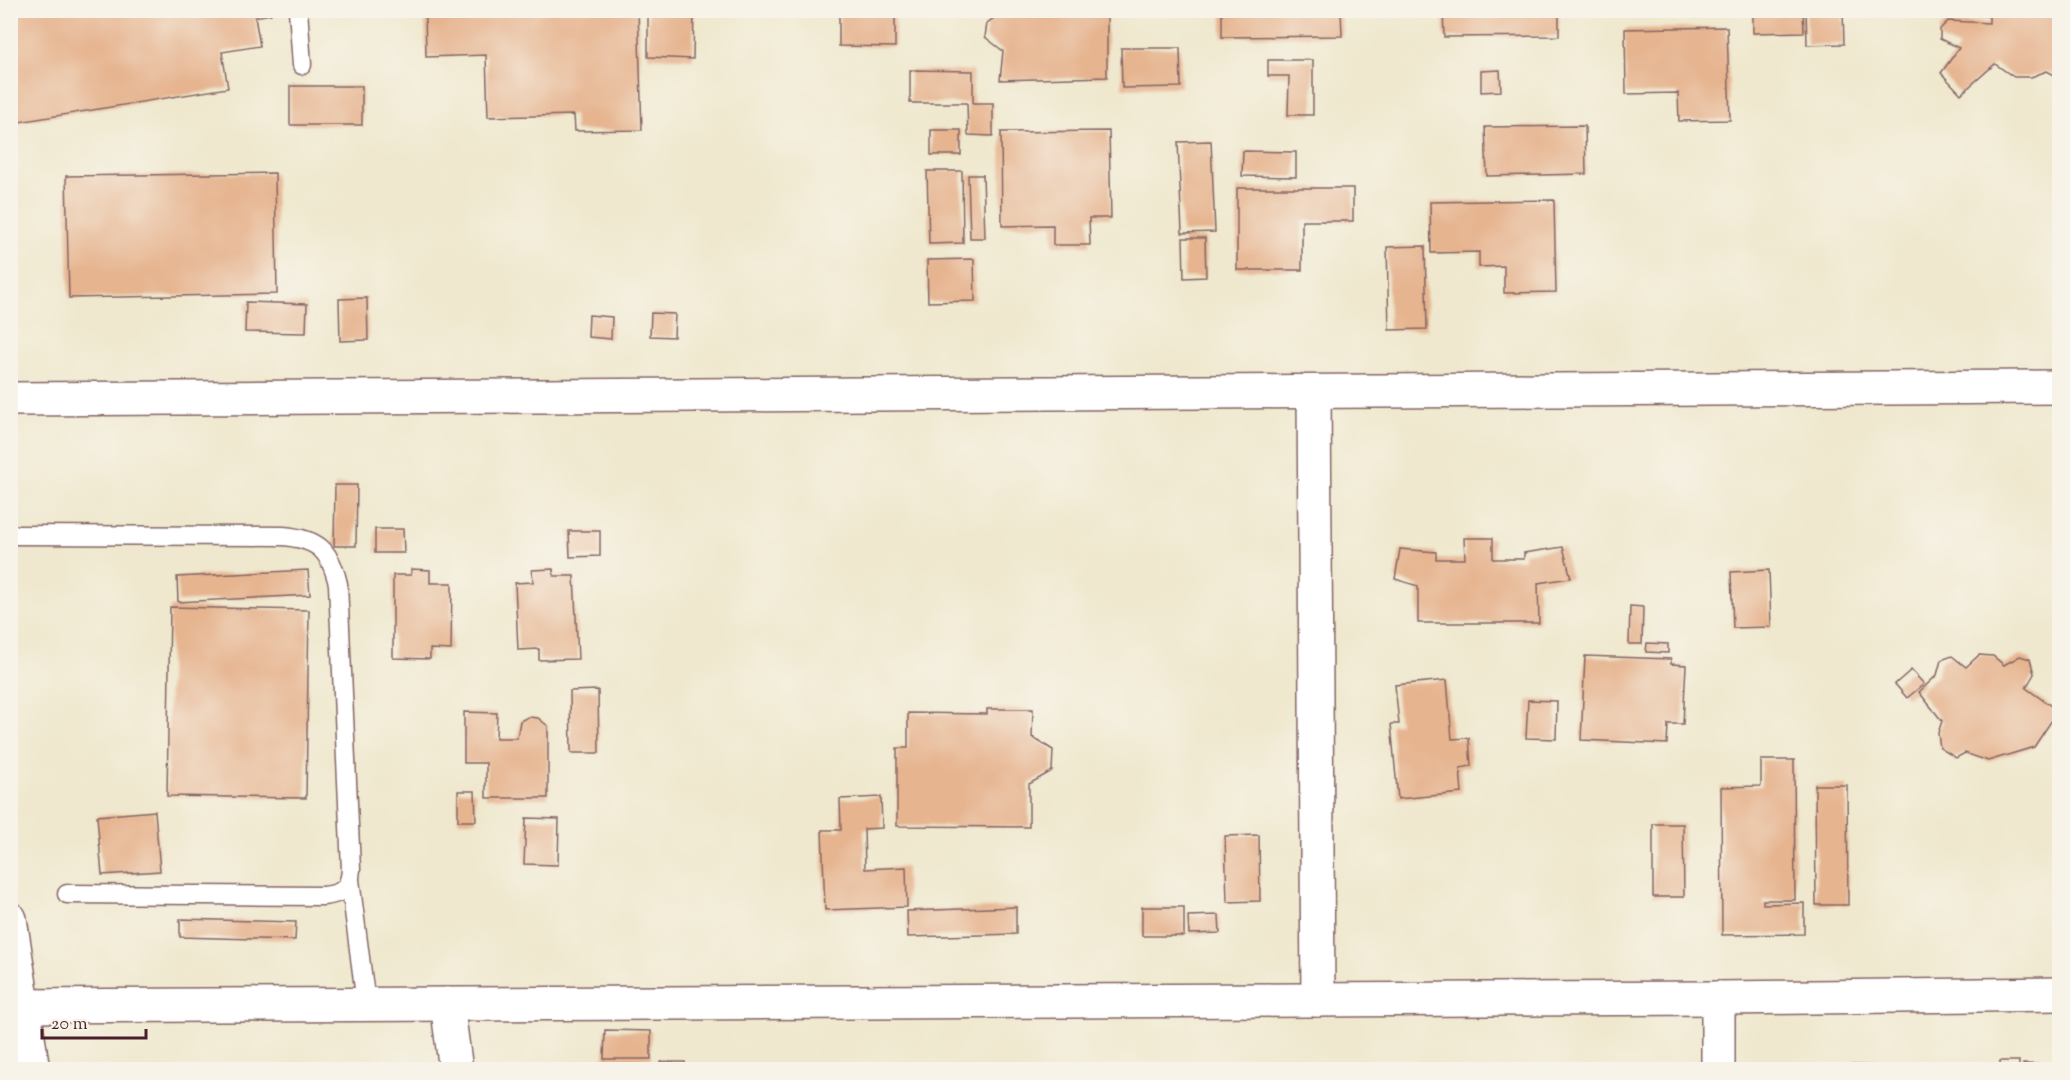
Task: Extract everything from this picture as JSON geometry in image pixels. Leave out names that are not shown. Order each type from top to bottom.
[{"type":"street","points":[[10,399],[2060,387]]},
{"type":"street","points":[[1314,392],[1318,1000]]},
{"type":"street","points":[[10,919],[17,1006],[33,1070]]},
{"type":"street","points":[[17,1006],[1718,998],[2060,994]]},
{"type":"street","points":[[1718,998],[1718,1070]]},
{"type":"street","points":[[447,1004],[456,1070]]},
{"type":"lane","points":[[298,10],[302,65]]},
{"type":"lane","points":[[10,535],[283,536],[303,538],[321,548],[333,564],[338,584],[350,880],[366,1004]]},
{"type":"lane","points":[[67,894],[323,896],[334,895],[344,890],[350,880]]},
{"type":"building","points":[[10,10],[270,10],[271,14],[255,17],[260,46],[222,52],[228,88],[13,123],[10,109]]},
{"type":"building","points":[[425,10],[638,10],[642,130],[575,131],[574,115],[488,117],[486,55],[426,57]]},
{"type":"building","points":[[648,10],[694,10],[693,59],[648,57]]},
{"type":"building","points":[[839,10],[895,10],[895,47],[839,46]]},
{"type":"building","points":[[1001,10],[1107,10],[1107,77],[1000,80],[1003,51],[985,37],[987,23],[1001,13]]},
{"type":"building","points":[[1222,10],[1341,10],[1342,36],[1222,37]]},
{"type":"building","points":[[1443,10],[1559,10],[1559,36],[1444,37]]},
{"type":"building","points":[[1753,10],[1803,10],[1804,32],[1753,33]]},
{"type":"building","points":[[1806,10],[1843,10],[1844,44],[1807,45]]},
{"type":"building","points":[[1943,10],[2060,10],[2060,78],[2047,71],[2031,77],[2014,77],[1995,64],[1961,94],[1941,73],[1959,48],[1940,39],[1940,29],[1948,21],[1989,23],[1989,16],[1943,14]]},
{"type":"building","points":[[1727,27],[1730,120],[1679,121],[1678,93],[1626,94],[1625,29]]},
{"type":"building","points":[[1121,48],[1180,48],[1181,87],[1122,88]]},
{"type":"building","points":[[1268,60],[1313,60],[1313,115],[1288,115],[1289,76],[1268,76]]},
{"type":"building","points":[[910,70],[973,71],[973,103],[993,103],[993,136],[968,135],[967,103],[910,103]]},
{"type":"building","points":[[1500,70],[1501,91],[1481,92],[1481,71]]},
{"type":"building","points":[[290,86],[362,86],[362,125],[290,125]]},
{"type":"building","points":[[1585,126],[1586,174],[1487,176],[1485,127]]},
{"type":"building","points":[[931,130],[961,130],[961,155],[931,155]]},
{"type":"building","points":[[1109,131],[1111,218],[1089,218],[1090,245],[1053,245],[1053,225],[1002,226],[1001,132]]},
{"type":"building","points":[[1211,141],[1215,232],[1182,233],[1178,142]]},
{"type":"building","points":[[1243,151],[1296,152],[1296,177],[1242,176]]},
{"type":"building","points":[[927,171],[962,171],[963,243],[929,244]]},
{"type":"building","points":[[275,173],[277,294],[69,298],[66,176]]},
{"type":"building","points":[[968,175],[983,175],[985,238],[970,238]]},
{"type":"building","points":[[1237,188],[1353,188],[1353,221],[1302,221],[1302,270],[1237,270]]},
{"type":"building","points":[[1554,200],[1556,292],[1504,293],[1504,266],[1479,267],[1479,252],[1431,253],[1430,202]]},
{"type":"building","points":[[1183,238],[1205,238],[1206,277],[1184,278]]},
{"type":"building","points":[[1425,246],[1427,329],[1389,330],[1387,247]]},
{"type":"building","points":[[974,259],[975,301],[928,302],[927,260]]},
{"type":"building","points":[[367,298],[368,340],[340,341],[339,299]]},
{"type":"building","points":[[246,302],[307,304],[306,333],[245,332]]},
{"type":"building","points":[[651,313],[675,314],[674,337],[650,336]]},
{"type":"building","points":[[589,315],[612,317],[611,339],[588,337]]},
{"type":"building","points":[[335,485],[357,485],[356,546],[334,546]]},
{"type":"building","points":[[375,529],[403,529],[404,553],[375,553]]},
{"type":"building","points":[[569,531],[600,531],[600,556],[570,557]]},
{"type":"building","points":[[1464,538],[1493,538],[1493,559],[1524,559],[1524,553],[1563,547],[1571,578],[1538,583],[1539,623],[1418,623],[1418,586],[1395,579],[1400,549],[1436,552],[1436,559],[1465,559]]},
{"type":"building","points":[[411,569],[430,570],[430,583],[452,583],[451,650],[430,649],[430,659],[393,658],[393,575],[411,575]]},
{"type":"building","points":[[553,569],[554,576],[574,576],[578,659],[539,660],[539,649],[518,650],[515,583],[533,582],[532,570]]},
{"type":"building","points":[[308,570],[310,595],[178,602],[177,577]]},
{"type":"building","points":[[1769,570],[1771,627],[1733,628],[1731,572]]},
{"type":"building","points":[[1630,606],[1643,607],[1642,644],[1629,644]]},
{"type":"building","points":[[170,607],[309,610],[306,798],[167,796]]},
{"type":"building","points":[[1647,643],[1668,644],[1668,653],[1646,652]]},
{"type":"building","points":[[1979,655],[1993,656],[2004,665],[2020,656],[2030,659],[2034,674],[2026,688],[2058,711],[2034,747],[1988,761],[1965,753],[1956,758],[1940,748],[1938,733],[1942,721],[1919,692],[1937,675],[1941,660],[1952,656],[1966,667]]},
{"type":"building","points":[[1585,656],[1671,659],[1671,664],[1686,665],[1683,724],[1668,724],[1667,744],[1581,740]]},
{"type":"building","points":[[1911,670],[1924,684],[1907,698],[1895,684]]},
{"type":"building","points":[[1447,680],[1452,739],[1469,738],[1471,766],[1460,768],[1462,793],[1398,799],[1391,724],[1399,724],[1395,685]]},
{"type":"building","points":[[598,690],[599,753],[571,753],[570,691]]},
{"type":"building","points":[[1528,700],[1557,701],[1556,739],[1526,738]]},
{"type":"building","points":[[987,709],[1033,709],[1032,737],[1053,750],[1052,771],[1029,784],[1029,827],[897,826],[897,748],[908,748],[908,713],[987,714]]},
{"type":"building","points":[[464,712],[497,713],[496,738],[517,738],[520,721],[528,717],[538,718],[548,726],[548,798],[486,798],[486,763],[464,763]]},
{"type":"building","points":[[1761,760],[1794,760],[1795,900],[1763,900],[1763,904],[1804,903],[1804,934],[1722,935],[1721,787],[1761,786]]},
{"type":"building","points":[[1815,785],[1847,785],[1848,905],[1816,905]]},
{"type":"building","points":[[458,791],[475,791],[476,821],[458,821]]},
{"type":"building","points":[[881,797],[882,828],[864,829],[865,869],[906,867],[907,907],[825,910],[822,830],[841,830],[840,799]]},
{"type":"building","points":[[155,811],[160,871],[102,875],[97,816]]},
{"type":"building","points":[[526,818],[559,819],[558,865],[524,864]]},
{"type":"building","points":[[1653,824],[1683,824],[1684,897],[1653,897]]},
{"type":"building","points":[[1259,835],[1260,901],[1227,902],[1225,836]]},
{"type":"building","points":[[1016,907],[1016,934],[908,937],[907,911]]},
{"type":"building","points":[[1142,907],[1184,907],[1184,936],[1142,936]]},
{"type":"building","points":[[1219,915],[1220,933],[1189,934],[1188,916]]},
{"type":"building","points":[[180,919],[296,922],[295,940],[180,937]]},
{"type":"building","points":[[605,1030],[651,1031],[651,1059],[604,1059]]},
{"type":"building","points":[[2000,1061],[2019,1061],[2019,1070],[2000,1070]]},
{"type":"building","points":[[661,1062],[685,1062],[685,1070],[661,1070]]},
{"type":"building","points":[[2023,1064],[2060,1065],[2060,1070],[2023,1070]]},
{"type":"building","points":[[1842,1065],[1891,1066],[1891,1070],[1842,1070]]}]
